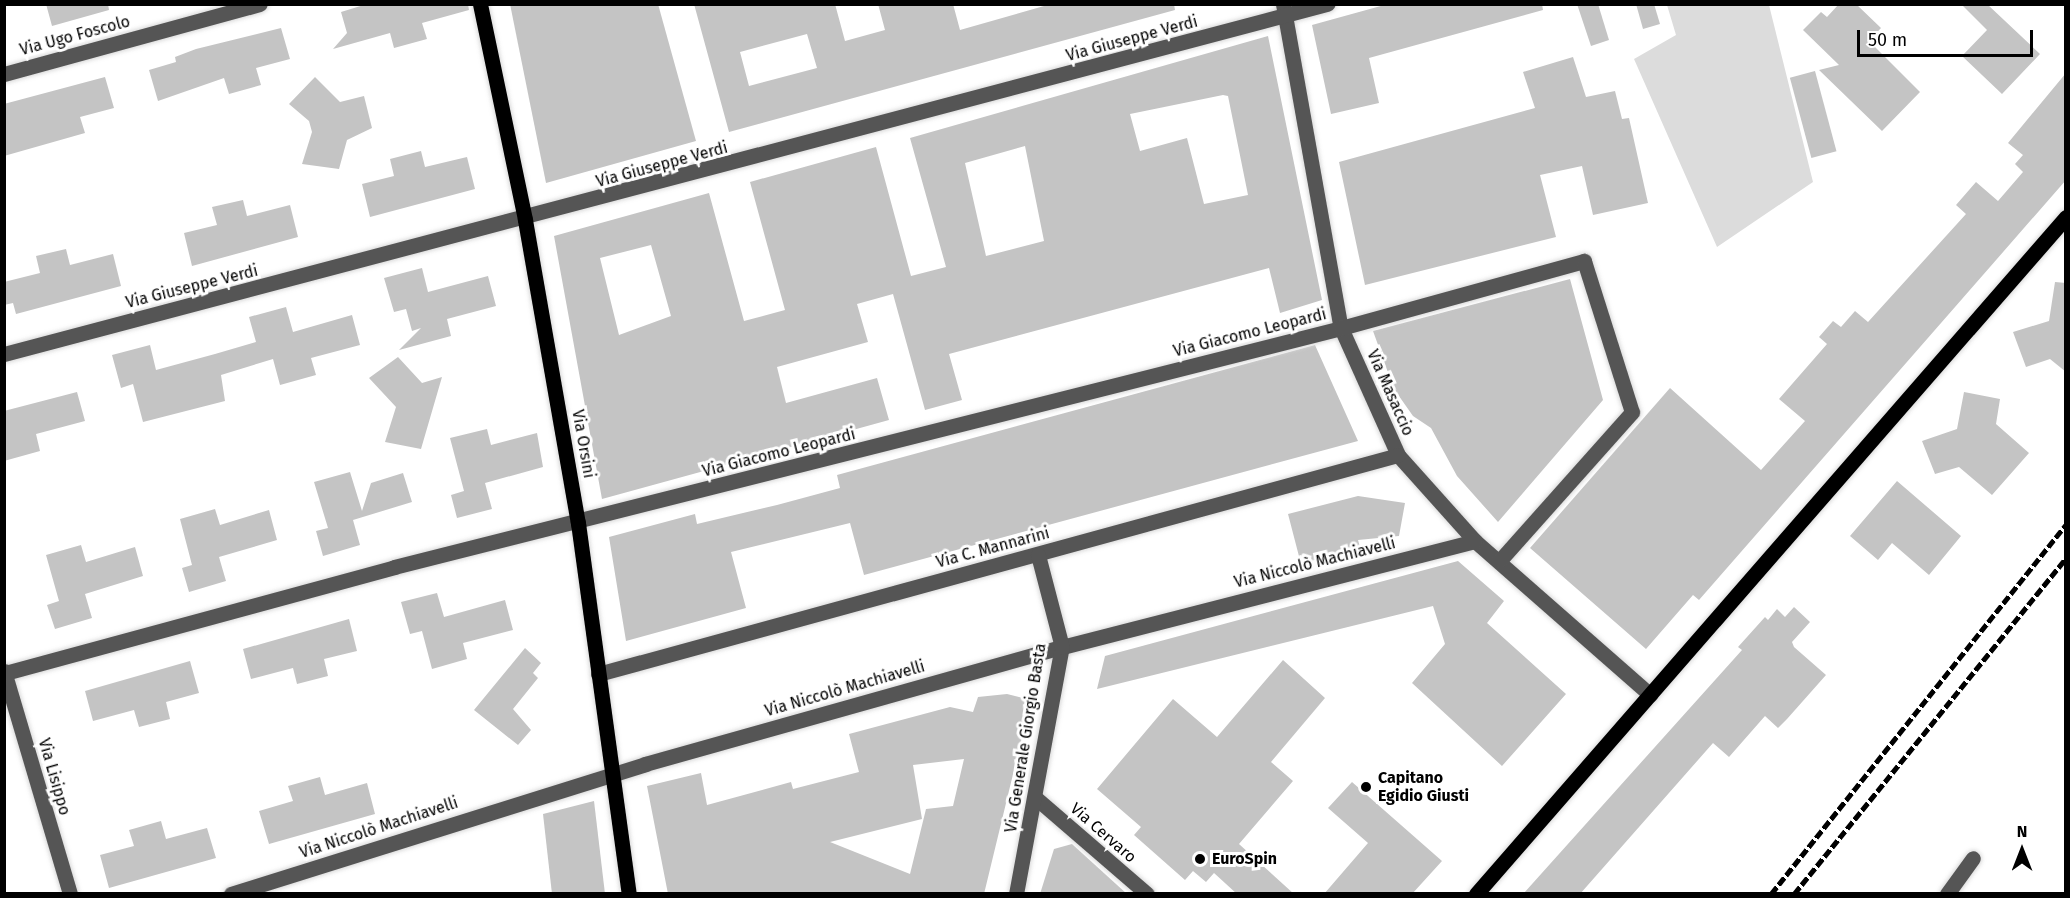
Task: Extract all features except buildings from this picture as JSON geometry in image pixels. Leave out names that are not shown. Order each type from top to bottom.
[{"type":"main road","name":"Via Orsini","points":[[480,4],[525,220],[578,523],[629,894]]},
{"type":"main road","points":[[1476,894],[2066,218]]},
{"type":"street","name":"Via Ugo Foscolo","points":[[4,74],[260,4]]},
{"type":"street","name":"Via Giuseppe Verdi","points":[[4,354],[525,220],[1284,11],[1328,4]]},
{"type":"street","name":"Via Masaccio","points":[[1284,11],[1341,328],[1398,455],[1475,541],[1500,560],[1650,695]]},
{"type":"street","name":"Via Giacomo Leopardi","points":[[5,672],[394,567],[578,523],[1341,328],[1584,261],[1632,412],[1500,560]]},
{"type":"street","name":"Via C. Mannarini","points":[[598,674],[1398,455]]},
{"type":"street","name":"Via Niccolò Machiavelli","points":[[231,894],[614,773],[1062,647],[1475,541]]},
{"type":"street","name":"Via Generale Giorgio Basta","points":[[1016,894],[1037,799],[1062,647],[1038,555]]},
{"type":"street","name":"Via Lisippo","points":[[5,672],[70,894]]},
{"type":"street","name":"Via Cervaro","points":[[1037,799],[1147,894]]},
{"type":"street","points":[[1947,894],[1973,858]]},
{"type":"shaded area","points":[[1667,5],[1769,5],[1813,182],[1717,247],[1634,59],[1676,35]]},
{"type":"railway","points":[[1771,894],[2066,525]]},
{"type":"railway","points":[[1794,894],[2066,558]]},
{"type":"place","name":"Capitano Egidio Giusti","points":[[1366,787]]},
{"type":"place","name":"EuroSpin","points":[[1200,859]]}]
